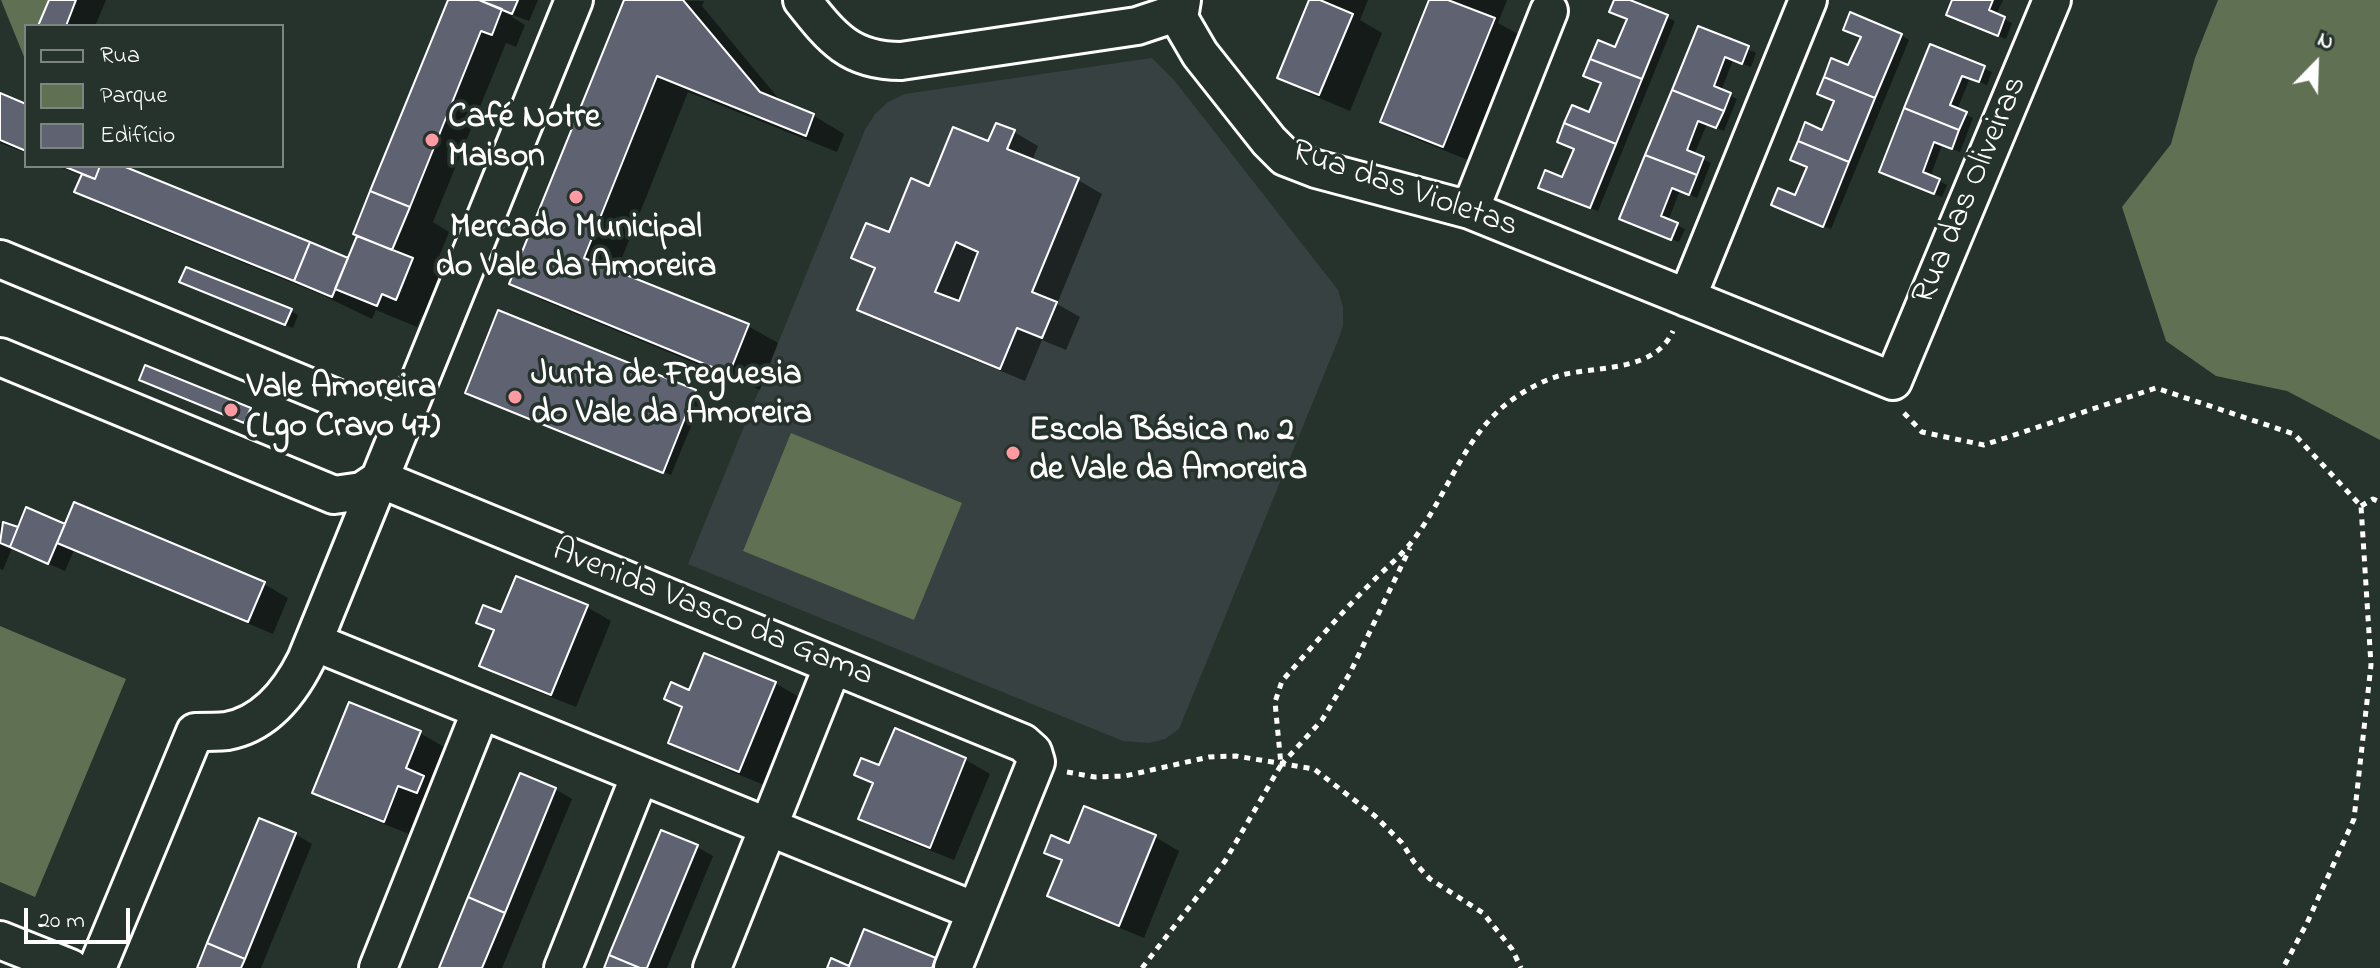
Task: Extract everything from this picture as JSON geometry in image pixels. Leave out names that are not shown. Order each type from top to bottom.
[{"type":"street","points":[[97,968],[195,732],[229,731],[274,706],[292,685],[314,642],[574,0]]},
{"type":"street","name":"Rua das Violetas","points":[[802,0],[840,43],[858,55],[879,61],[901,61],[1137,26],[1167,16],[1181,3]]},
{"type":"street","points":[[1687,298],[1808,0]]},
{"type":"street","name":"Rua das Oliveiras","points":[[1893,381],[2052,0]]},
{"type":"street","name":"Rua das Violetas","points":[[1181,3],[1179,18],[1200,54],[1285,157],[1316,169],[1470,210],[1893,381]]},
{"type":"street","points":[[1470,210],[1549,11]]},
{"type":"street","points":[[0,259],[401,425]]},
{"type":"street","points":[[0,357],[334,495],[362,491],[380,479]]},
{"type":"street","name":"Avenida Vasco da Gama","points":[[380,479],[1023,743],[1033,752],[1036,762]]},
{"type":"street","points":[[314,642],[975,911]]},
{"type":"street","points":[[712,968],[833,665]]},
{"type":"street","points":[[378,968],[481,710]]},
{"type":"street","points":[[953,968],[1036,762]]},
{"type":"street","points":[[563,968],[640,775]]},
{"type":"street","points":[[0,940],[70,968]]},
{"type":"path","points":[[1281,765],[1275,702],[1282,681],[1412,541],[1435,509],[1465,452],[1496,413],[1538,385],[1562,375],[1625,365],[1656,351],[1668,342],[1687,298]]},
{"type":"path","points":[[1893,381],[1905,416],[1922,432],[1984,445],[2156,388],[2294,434],[2361,506],[2371,665],[2354,819],[2283,968]]},
{"type":"path","points":[[2361,506],[2373,499],[2380,502]]},
{"type":"path","points":[[1142,968],[1225,861],[1281,765],[1322,720],[1383,608],[1412,541]]},
{"type":"path","points":[[1036,762],[1065,772],[1095,777],[1125,776],[1209,757],[1236,756],[1314,769],[1375,816],[1402,843],[1430,879],[1483,913],[1512,949],[1521,968]]},
{"type":"shaded area","name":"Escola Básica n.º 2 de Vale da Amoreira","points":[[1152,58],[1174,80],[1338,290],[1343,307],[1343,326],[1337,343],[1179,729],[1165,739],[1149,743],[1123,741],[688,564],[865,130],[875,114],[888,102],[905,94]]},
{"type":"green space","points":[[1,0],[49,0],[39,24],[24,24],[24,57]]},
{"type":"green space","points":[[2218,0],[2380,0],[2380,440],[2287,391],[2216,376],[2166,341],[2122,207],[2171,144],[2195,58]]},
{"type":"green space","points":[[791,433],[962,503],[914,620],[743,551]]},
{"type":"green space","points":[[0,626],[126,679],[35,897],[0,882]]},
{"type":"building","points":[[49,0],[76,0],[67,24],[39,24]]},
{"type":"building","points":[[448,0],[479,0],[502,9],[492,35],[481,31],[410,207],[370,191]]},
{"type":"building","points":[[479,0],[518,0],[512,14]]},
{"type":"building","name":"Mercado Municipal do Vale da Amoreira","points":[[624,0],[683,0],[760,92],[814,114],[806,136],[657,76],[584,258],[749,324],[729,374],[509,284]]},
{"type":"building","points":[[1309,0],[1320,0],[1353,14],[1319,95],[1277,78]]},
{"type":"building","points":[[1429,0],[1448,0],[1495,18],[1443,147],[1380,122]]},
{"type":"building","points":[[1614,0],[1630,0],[1668,15],[1642,79],[1590,59],[1598,40],[1615,47],[1627,19],[1609,12]]},
{"type":"building","points":[[1952,0],[1993,0],[1989,10],[2005,17],[1998,36],[1946,15]]},
{"type":"building","points":[[1850,12],[1902,34],[1875,98],[1824,77],[1831,58],[1848,65],[1861,37],[1843,30]]},
{"type":"building","points":[[1698,26],[1749,46],[1742,64],[1725,57],[1714,86],[1731,93],[1724,111],[1672,90]]},
{"type":"building","points":[[1930,44],[1985,66],[1979,82],[1962,76],[1950,105],[1967,112],[1959,130],[1904,108]]},
{"type":"building","points":[[1590,59],[1642,79],[1616,144],[1564,123],[1572,105],[1589,112],[1601,83],[1583,76]]},
{"type":"building","points":[[1824,77],[1875,98],[1849,162],[1798,141],[1805,122],[1822,130],[1834,101],[1817,94]]},
{"type":"building","points":[[1672,90],[1724,111],[1716,128],[1698,121],[1687,150],[1704,157],[1697,175],[1645,155]]},
{"type":"building","points":[[0,93],[24,103],[24,150],[0,140]]},
{"type":"building","points":[[1904,108],[1959,130],[1952,149],[1934,142],[1923,172],[1940,179],[1934,194],[1879,172]]},
{"type":"building","points":[[996,123],[1015,130],[1007,149],[1079,178],[1032,292],[1057,302],[1042,338],[1017,328],[1000,369],[857,310],[875,268],[851,258],[866,223],[889,232],[911,178],[929,186],[953,127],[988,141]],"holes":[[[956,242],[978,252],[959,301],[935,292]]]},
{"type":"building","points":[[1564,123],[1616,144],[1590,208],[1538,188],[1545,170],[1562,177],[1574,149],[1557,142]]},
{"type":"building","points":[[1798,141],[1849,162],[1823,227],[1771,205],[1778,188],[1795,195],[1807,167],[1790,160]]},
{"type":"building","points":[[1645,155],[1697,175],[1689,195],[1672,188],[1661,216],[1678,223],[1671,240],[1619,219]]},
{"type":"building","points":[[68,168],[99,168],[95,179]]},
{"type":"building","points":[[99,168],[128,168],[310,242],[294,281],[74,192],[82,174],[95,179]]},
{"type":"building","points":[[370,191],[410,207],[392,250],[353,234]]},
{"type":"building","points":[[357,236],[413,258],[396,300],[382,294],[377,306],[335,289]]},
{"type":"building","points":[[310,242],[348,258],[332,297],[294,281]]},
{"type":"building","points":[[186,267],[292,309],[285,325],[179,282]]},
{"type":"building","points":[[498,310],[696,390],[663,473],[465,393]]},
{"type":"building","points":[[145,365],[251,408],[244,423],[139,380]]},
{"type":"building","points":[[74,502],[265,582],[248,622],[57,543]]},
{"type":"building","points":[[26,507],[65,524],[48,564],[10,547]]},
{"type":"building","points":[[3,522],[18,527],[10,547],[0,543]]},
{"type":"building","points":[[516,576],[588,605],[551,695],[479,666],[494,630],[476,623],[483,605],[501,612]]},
{"type":"building","points":[[704,653],[776,682],[739,772],[668,743],[682,707],[664,699],[671,682],[689,690]]},
{"type":"building","points":[[349,702],[421,731],[406,768],[424,776],[417,793],[398,786],[384,822],[312,793]]},
{"type":"building","points":[[895,728],[966,758],[930,848],[858,819],[873,783],[854,775],[861,758],[879,765]]},
{"type":"building","points":[[520,773],[556,788],[505,913],[468,897]]},
{"type":"building","points":[[1084,806],[1156,835],[1119,926],[1047,896],[1062,860],[1044,853],[1051,835],[1069,843]]},
{"type":"building","points":[[259,818],[296,833],[245,959],[207,943]]},
{"type":"building","points":[[661,830],[698,845],[647,968],[640,968],[609,955]]},
{"type":"building","points":[[468,897],[505,913],[482,968],[439,968]]},
{"type":"building","points":[[864,929],[936,958],[932,968],[827,968],[831,958],[849,966]]},
{"type":"building","points":[[207,943],[245,959],[241,968],[197,968]]},
{"type":"building","points":[[609,955],[640,968],[604,968]]},
{"type":"place","name":"Café Notre Maison","points":[[432,140]]},
{"type":"place","name":"Mercado Municipal do Vale da Amoreira","points":[[576,197]]},
{"type":"place","name":"Junta de Freguesia do Vale da Amoreira","points":[[515,397]]},
{"type":"place","name":"Vale Amoreira (Lgo Cravo 47)","points":[[231,410]]},
{"type":"place","name":"Escola Básica n.º 2 de Vale da Amoreira","points":[[1013,453]]}]
